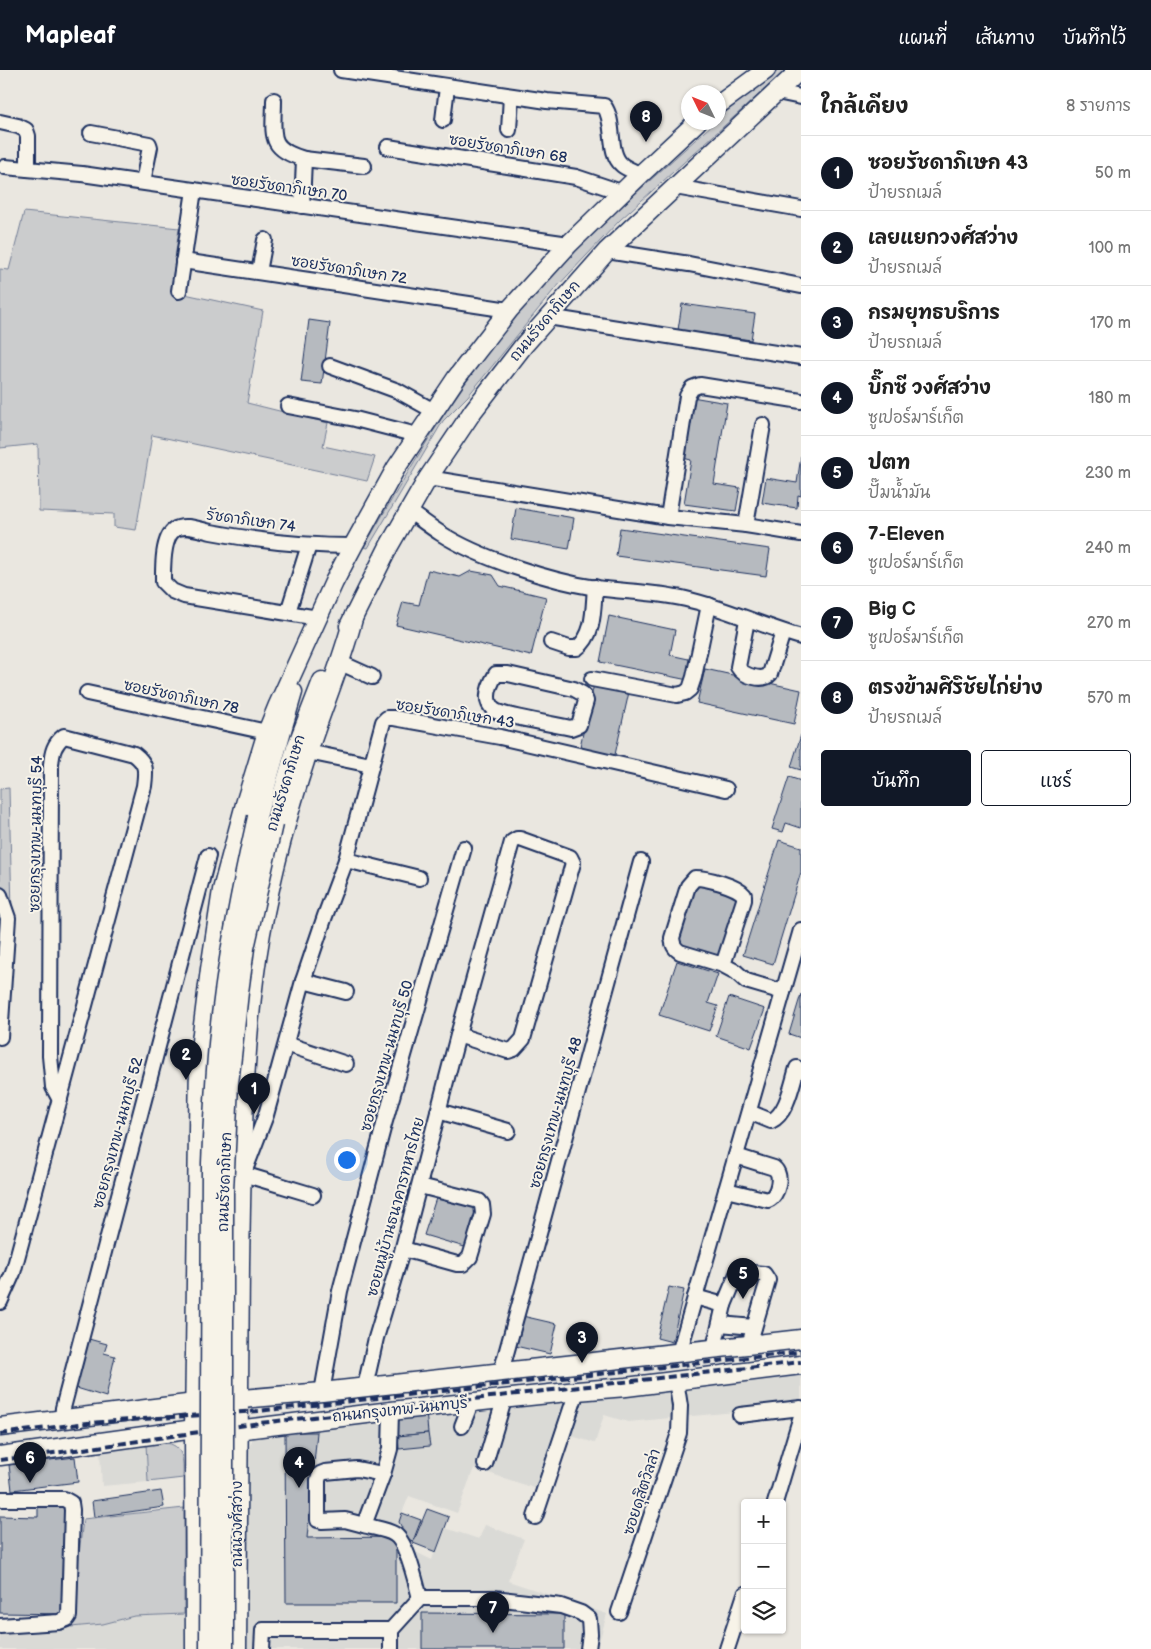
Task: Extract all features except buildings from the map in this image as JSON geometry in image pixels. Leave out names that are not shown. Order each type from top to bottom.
[{"type":"main road","points":[[726,94],[749,70]]},
{"type":"main road","points":[[726,98],[766,70]]},
{"type":"main road","name":"ถนนรัชดาภิเษก","points":[[209,1649],[211,1173],[214,1104],[220,1025],[238,903],[265,820],[326,672],[354,615],[428,478],[479,404],[548,317],[607,251],[799,72]]},
{"type":"main road","name":"ถนนรัชดาภิเษก","points":[[194,1429],[199,1057],[222,890],[238,828],[267,732],[318,618],[376,503],[457,377],[509,310],[569,244],[621,192],[688,130]]},
{"type":"main road","name":"ถนนรัชดาภิเษก","points":[[238,1398],[246,1046],[256,965],[270,890],[286,821],[308,752],[341,663],[354,615]]},
{"type":"main road","name":"ถนนรัชดาภิเษก","points":[[224,1649],[224,1191],[229,1084],[234,1028],[265,820],[299,661]]},
{"type":"main road","points":[[198,1171],[204,1192],[210,1198],[227,1196],[242,1174]]},
{"type":"main road","name":"ถนนกรุงเทพ-นนทบุรี","points":[[0,1427],[238,1398],[365,1388],[801,1339]]},
{"type":"main road","points":[[676,1380],[679,1353]]},
{"type":"main road","name":"ถนนกรุงเทพ-นนทบุรี","points":[[0,1456],[194,1429],[237,1430],[391,1411],[626,1387],[801,1365]]},
{"type":"main road","name":"ถนนวงศ์สว่าง","points":[[237,1649],[238,1398]]},
{"type":"main road","points":[[194,1429],[195,1649]]},
{"type":"main road","points":[[195,1618],[206,1598],[219,1591],[232,1598],[237,1612]]},
{"type":"street","points":[[341,70],[511,96],[604,106],[609,112],[611,120],[615,154],[621,164],[640,174]]},
{"type":"street","points":[[443,120],[447,87]]},
{"type":"street","points":[[776,92],[801,97]]},
{"type":"street","points":[[509,130],[511,96]]},
{"type":"street","points":[[274,100],[274,139],[281,150],[304,159],[364,166]]},
{"type":"street","points":[[0,122],[26,130],[28,136],[28,169]]},
{"type":"street","points":[[91,133],[149,144],[143,182]]},
{"type":"street","name":"ซอยรัชดาภิเษก 68","points":[[388,146],[576,177],[621,192]]},
{"type":"street","points":[[302,206],[304,159]]},
{"type":"street","name":"ซอยรัชดาภิเษก 70","points":[[5,167],[143,182],[569,244]]},
{"type":"street","points":[[675,187],[801,209]]},
{"type":"street","points":[[179,291],[194,190]]},
{"type":"street","points":[[259,272],[265,240]]},
{"type":"street","points":[[607,251],[689,264],[801,286]]},
{"type":"street","name":"ซอยรัชดาภิเษก 72","points":[[183,261],[509,310]]},
{"type":"street","points":[[548,317],[801,357]]},
{"type":"street","points":[[330,366],[398,391],[434,411]]},
{"type":"street","points":[[668,517],[687,396],[692,388],[700,385],[801,401]]},
{"type":"street","points":[[288,406],[355,419],[418,435]]},
{"type":"street","points":[[746,525],[764,425]]},
{"type":"street","points":[[428,478],[668,517],[746,525],[801,534]]},
{"type":"street","points":[[409,511],[440,533],[483,554],[534,574],[595,588],[661,594],[709,605],[747,620],[801,637]]},
{"type":"street","name":"รัชดาภิเษก 74","points":[[318,618],[184,596],[172,591],[163,582],[164,557],[168,538],[173,531],[183,527],[214,533],[309,545],[353,546]]},
{"type":"street","points":[[288,612],[309,545]]},
{"type":"street","points":[[551,642],[569,648],[577,648],[586,642],[590,630],[595,588]]},
{"type":"street","points":[[592,679],[677,695],[685,693],[690,689],[694,677],[709,605]]},
{"type":"street","points":[[747,620],[738,667],[740,672],[745,674],[763,678],[770,674],[783,632]]},
{"type":"street","points":[[341,663],[372,677]]},
{"type":"street","points":[[496,674],[508,674],[574,689],[583,694],[586,701],[579,725],[571,728],[504,714],[494,710],[487,699],[489,685],[496,674]]},
{"type":"street","name":"ซอยรัชดาภิเษก 78","points":[[87,693],[267,732]]},
{"type":"street","points":[[500,737],[504,714]]},
{"type":"street","name":"ซอยรัชดาภิเษก 43","points":[[242,1174],[266,1115],[303,980],[346,860],[383,722],[387,718],[500,737],[726,789]]},
{"type":"street","name":"ซอยกรุงเทพ-นนทบุรี 54","points":[[0,1302],[13,1273],[60,1100],[142,795],[146,771],[143,760],[134,754],[64,736],[57,742],[53,750],[50,775],[50,1056],[53,1087],[60,1100]]},
{"type":"street","points":[[308,752],[371,765]]},
{"type":"street","name":"ซอยหมู่บ้านธนาคารทหารไทย","points":[[365,1388],[376,1338],[403,1249],[458,1035],[512,842],[520,839],[570,857],[573,863],[523,1039],[514,1050],[508,1051],[458,1035]]},
{"type":"street","name":"ซอยกรุงเทพ-นนทบุรี 50","points":[[322,1392],[340,1291],[385,1121],[464,848]]},
{"type":"street","name":"ซอยกรุงเทพ-นนทบุรี 52","points":[[62,1419],[62,1408],[208,856]]},
{"type":"street","points":[[346,860],[419,878]]},
{"type":"street","name":"ซอยกรุงเทพ-นนทบุรี 48","points":[[500,1372],[641,862]]},
{"type":"street","points":[[723,965],[744,895],[739,890],[701,878],[695,878],[688,886],[672,938],[673,945],[680,952],[723,965],[736,972],[746,981],[783,992]]},
{"type":"street","points":[[0,895],[8,918],[0,1037]]},
{"type":"street","points":[[679,1353],[801,930]]},
{"type":"street","points":[[303,980],[346,992]]},
{"type":"street","points":[[286,1044],[346,1064]]},
{"type":"street","points":[[749,1112],[771,1121],[778,1118],[783,1112],[797,1068]]},
{"type":"street","points":[[438,1111],[508,1132]]},
{"type":"street","points":[[726,1190],[768,1200],[775,1195],[778,1171],[736,1156]]},
{"type":"street","points":[[242,1174],[313,1195]]},
{"type":"street","points":[[403,1249],[463,1264],[470,1258],[483,1214],[482,1204],[479,1201],[420,1186]]},
{"type":"street","points":[[714,1348],[724,1305],[737,1274],[741,1272],[764,1274],[768,1280],[749,1345]]},
{"type":"street","points":[[695,1298],[724,1305]]},
{"type":"street","points":[[720,1324],[754,1327]]},
{"type":"street","name":"ซอยดุสิตวิลล่า","points":[[619,1612],[679,1433],[680,1406],[676,1380]]},
{"type":"street","points":[[535,1517],[577,1391]]},
{"type":"street","points":[[484,1464],[504,1400]]},
{"type":"street","points":[[462,1426],[471,1403]]},
{"type":"street","points":[[740,1415],[801,1408]]},
{"type":"street","points":[[364,1525],[390,1449],[391,1411]]},
{"type":"street","points":[[776,1499],[801,1416]]},
{"type":"street","points":[[383,1474],[357,1469],[320,1474],[318,1480],[318,1520],[346,1520],[395,1534],[411,1565],[420,1598]]},
{"type":"street","points":[[0,1499],[64,1499],[70,1503],[72,1510],[69,1616],[60,1622],[0,1626]]},
{"type":"street","points":[[392,1649],[391,1630],[420,1598],[494,1598],[561,1606],[581,1613],[589,1619],[588,1649]]},
{"type":"street","points":[[727,1649],[741,1606]]},
{"type":"street","points":[[262,1649],[263,1630],[391,1630]]},
{"type":"shaded area","points":[[773,70],[786,70],[726,124],[726,112]]},
{"type":"shaded area","points":[[706,130],[720,130],[620,220],[553,291],[468,396],[443,421],[368,548],[364,547],[414,462],[488,351],[556,271],[634,195]]},
{"type":"shaded area","points":[[24,212],[179,228],[171,291],[263,311],[247,403],[328,423],[323,446],[375,457],[367,481],[152,435],[136,530],[114,527],[114,514],[39,511],[38,444],[0,448],[0,269],[9,270]]},
{"type":"shaded area","points":[[9,788],[12,911],[0,890],[0,789]]},
{"type":"shaded area","points":[[801,1373],[801,1406],[628,1422],[604,1415],[595,1443],[568,1435],[537,1489],[474,1468],[457,1513],[409,1496],[391,1540],[432,1560],[442,1527],[479,1539],[485,1525],[524,1539],[508,1581],[607,1614],[597,1649],[245,1649],[249,1448],[253,1438],[262,1431]]},
{"type":"shaded area","points":[[168,1443],[180,1451],[183,1478],[148,1482],[146,1444]]},
{"type":"shaded area","points":[[146,1444],[148,1482],[102,1486],[100,1452]]},
{"type":"shaded area","points":[[184,1508],[184,1614],[134,1616],[103,1624],[71,1627],[83,1519]]},
{"type":"shaded area","points":[[184,1614],[187,1649],[0,1649],[0,1635],[103,1624],[134,1616]]},
{"type":"railway","points":[[0,1434],[88,1423],[258,1411],[801,1352]]},
{"type":"railway","points":[[0,1460],[260,1423],[801,1362]]},
{"type":"place","name":"ตรงข้ามศิริชัยไก่ย่าง","points":[[646,142]]},
{"type":"place","name":"เลยแยกวงศ์สว่าง","points":[[186,1080]]},
{"type":"place","name":"ซอยรัชดาภิเษก 43","points":[[254,1114]]},
{"type":"place","name":"ปตท","points":[[743,1299]]},
{"type":"place","name":"กรมยุทธบริการ","points":[[582,1363]]},
{"type":"place","name":"7-Eleven","points":[[30,1483]]},
{"type":"place","name":"บิ๊กซี วงศ์สว่าง","points":[[299,1488]]},
{"type":"place","name":"Big C","points":[[493,1633]]}]
